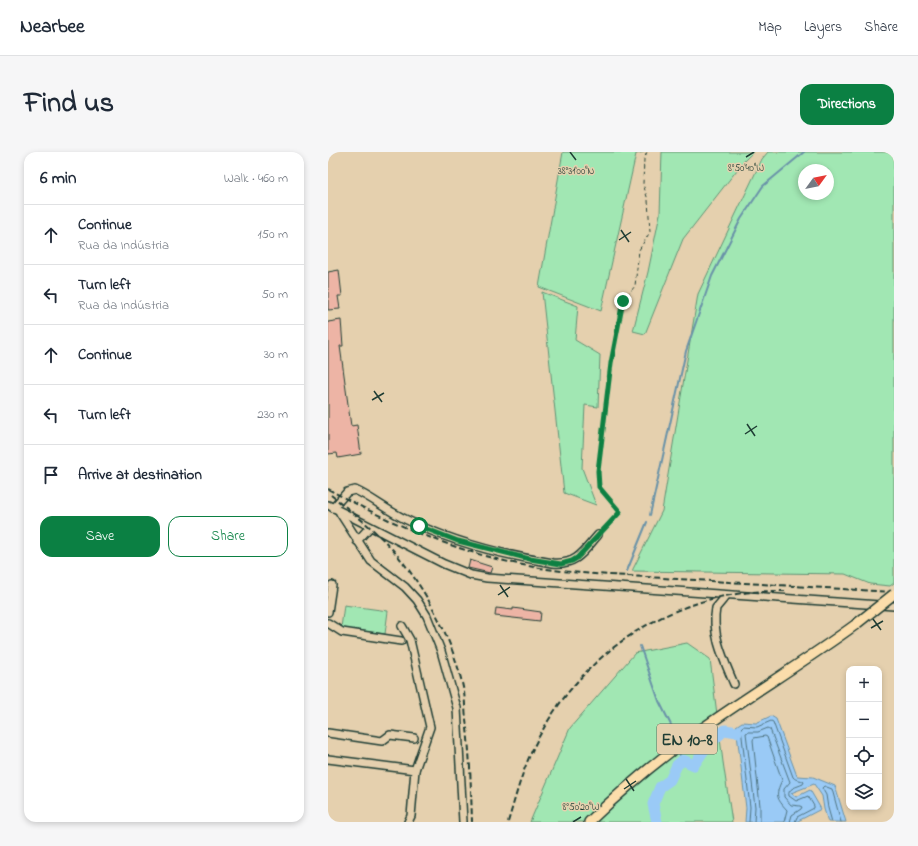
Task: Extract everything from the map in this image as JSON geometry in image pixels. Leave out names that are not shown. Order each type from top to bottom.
[{"type":"main road","name":"EN 10-8","points":[[589,822],[631,783],[681,744],[855,625],[894,594]]},
{"type":"street","points":[[333,508],[347,492],[354,490],[403,518],[450,538],[506,554],[561,564],[572,561],[581,554],[598,535]]},
{"type":"street","points":[[333,508],[444,564],[487,578],[726,596],[894,606]]},
{"type":"street","points":[[333,508],[371,561],[404,587],[417,600],[427,616],[441,651],[457,708],[463,822]]},
{"type":"street","points":[[357,541],[370,527]]},
{"type":"street","points":[[328,612],[332,584]]},
{"type":"street","points":[[726,596],[715,609],[717,639],[734,684]]},
{"type":"street","points":[[328,623],[342,632],[401,641]]},
{"type":"street","points":[[402,626],[410,640],[430,727],[415,770],[411,816],[408,822]]},
{"type":"street","points":[[328,732],[382,741],[390,735],[414,738]]},
{"type":"street","points":[[328,759],[415,770]]},
{"type":"path","points":[[598,535],[620,512],[599,487],[598,471],[611,363],[621,309],[623,301],[635,286],[639,250],[650,232],[648,200],[642,184],[644,158],[647,152]]},
{"type":"green space","points":[[563,152],[644,152],[636,154],[601,311],[539,287]]},
{"type":"green space","points":[[662,152],[753,152],[744,161],[683,239],[645,334],[633,331],[648,272],[660,214]]},
{"type":"green space","points":[[768,152],[894,152],[894,583],[890,586],[870,584],[845,574],[632,571],[662,511],[698,294],[762,159]]},
{"type":"green space","points":[[542,292],[578,306],[575,340],[600,355],[598,407],[585,405],[582,468],[596,505],[564,493]]},
{"type":"green space","points":[[344,605],[388,611],[385,634],[341,628]]},
{"type":"green space","points":[[687,643],[710,659],[732,822],[530,822],[570,728],[635,653]]},
{"type":"water","points":[[771,716],[776,719],[797,776],[813,777],[835,786],[846,822],[828,822],[822,796],[814,784],[791,793],[796,797],[810,790],[821,809],[796,822],[745,822],[746,808],[736,726],[742,722],[756,723]]},
{"type":"building","points":[[339,270],[342,296],[338,296],[340,309],[328,310],[328,272]]},
{"type":"building","points":[[341,320],[343,346],[340,346],[351,426],[357,425],[361,454],[338,458],[337,453],[328,454],[328,322]]},
{"type":"building","points":[[470,560],[492,567],[490,573],[468,568]]},
{"type":"building","points":[[496,608],[513,610],[513,608],[541,612],[540,621],[495,616]]},
{"type":"waterway","points":[[650,515],[686,351],[712,276],[741,219],[763,186],[804,152]]},
{"type":"waterway","points":[[627,571],[647,522]]},
{"type":"waterway","points":[[640,646],[659,701],[671,725],[671,739],[675,746]]},
{"type":"waterway","points":[[657,822],[653,804],[660,787],[670,780],[677,765],[683,760],[694,765],[707,746],[725,730],[737,732]]},
{"type":"waterway","points":[[677,750],[683,760]]},
{"type":"railway","points":[[328,489],[374,513],[420,534],[468,551],[538,568],[597,574],[894,592]]},
{"type":"railway","points":[[331,495],[355,514],[392,549],[427,598],[446,635],[464,692],[472,822]]},
{"type":"railway","points":[[508,822],[527,761],[547,722],[567,693],[590,668],[616,645],[645,626],[676,611],[709,600],[748,592],[785,591]]},
{"type":"route","points":[[419,526],[458,541],[506,554],[561,564],[577,558],[620,512],[599,487],[598,471],[611,363],[623,301]]}]
